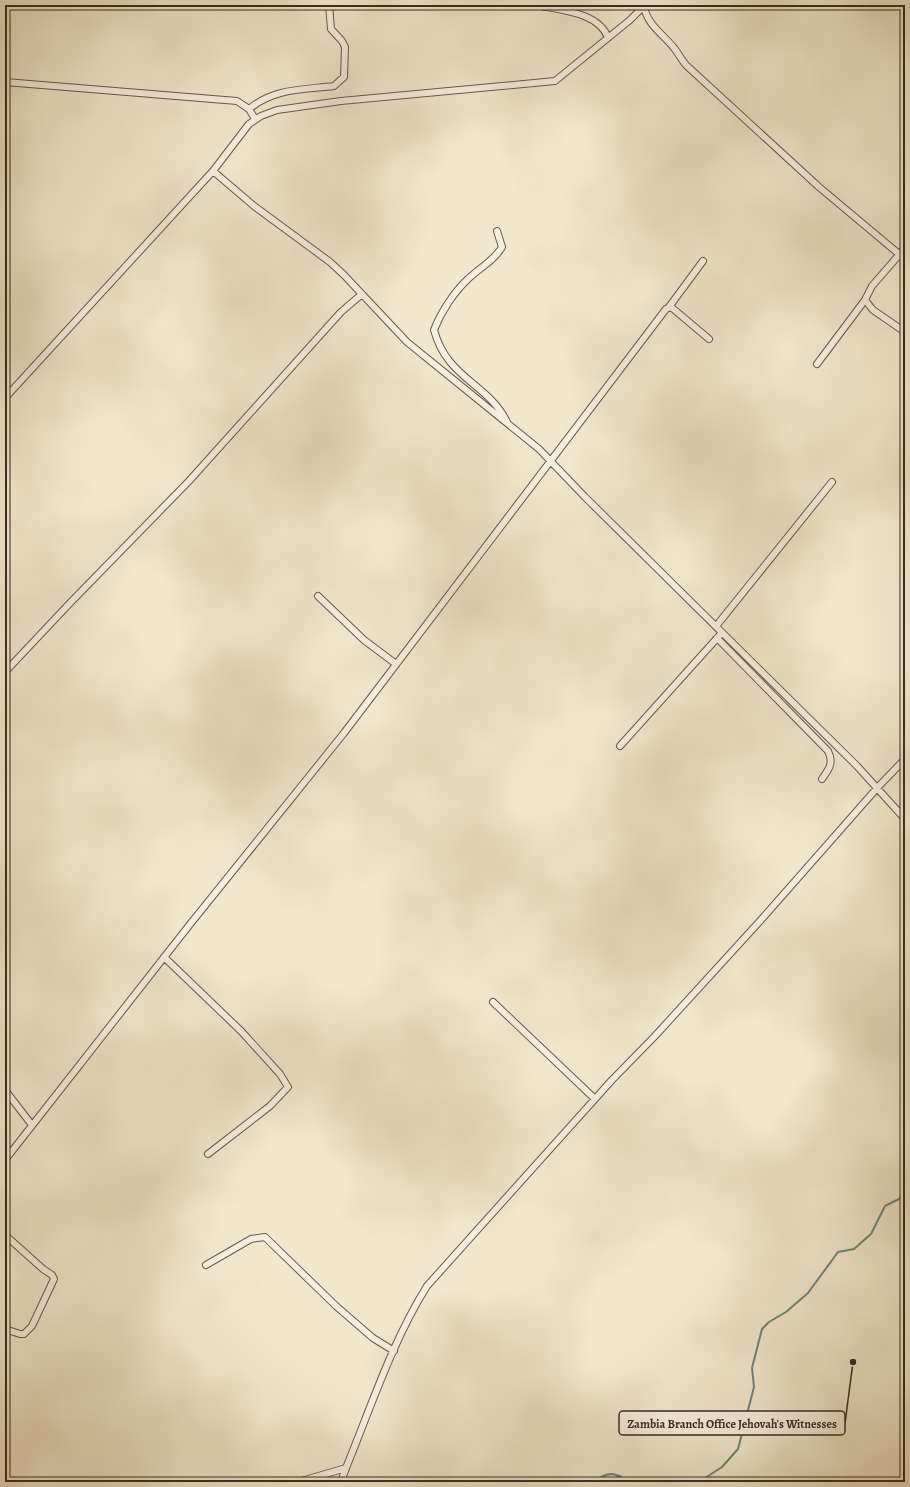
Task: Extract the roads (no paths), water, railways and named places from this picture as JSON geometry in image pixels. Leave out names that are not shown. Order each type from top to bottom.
[{"type":"street","points":[[249,109],[275,94],[334,86],[341,81],[345,72],[345,47],[342,41],[331,29],[329,5]]},
{"type":"street","points":[[536,5],[572,13],[590,20],[604,29],[608,38]]},
{"type":"street","points":[[5,398],[213,171],[242,132],[255,119],[277,110],[341,101],[555,81],[608,38],[644,6]]},
{"type":"street","points":[[644,6],[645,16],[649,22],[675,49],[687,66],[820,187],[899,254]]},
{"type":"street","points":[[5,82],[237,101],[249,109],[255,119]]},
{"type":"street","points":[[213,171],[260,210],[330,262],[407,342],[507,424],[540,449],[585,497],[878,787],[905,819]]},
{"type":"street","points":[[497,231],[502,247],[498,254],[468,279],[442,314],[434,330],[439,348],[446,358],[464,378],[496,404],[507,424]]},
{"type":"street","points":[[817,364],[865,300],[872,286],[905,248]]},
{"type":"street","points":[[5,1160],[301,784],[344,733],[703,261]]},
{"type":"street","points":[[5,672],[189,481],[341,312],[362,294]]},
{"type":"street","points":[[865,300],[873,310],[905,332]]},
{"type":"street","points":[[669,307],[709,339]]},
{"type":"street","points":[[716,625],[832,482]]},
{"type":"street","points":[[318,596],[364,640],[396,664]]},
{"type":"street","points":[[620,746],[723,632]]},
{"type":"street","points":[[717,638],[828,751],[831,758],[831,764],[822,779]]},
{"type":"street","points":[[341,1482],[394,1351],[417,1303],[427,1286],[595,1100],[760,921],[878,787],[905,759]]},
{"type":"street","points":[[164,957],[241,1031],[280,1074],[288,1087],[270,1106],[208,1154]]},
{"type":"street","points":[[493,1002],[595,1100]]},
{"type":"street","points":[[5,1090],[32,1125]]},
{"type":"street","points":[[5,1235],[42,1269],[52,1275],[54,1280],[32,1326],[27,1331],[20,1334],[5,1329]]},
{"type":"street","points":[[206,1265],[251,1239],[259,1236],[265,1237],[336,1306],[373,1338],[394,1351]]},
{"type":"street","points":[[298,1482],[346,1468]]},
{"type":"waterway","points":[[699,1482],[722,1467],[738,1449],[754,1387],[752,1368],[762,1329],[769,1322],[786,1312],[808,1293],[838,1252],[854,1249],[871,1234],[885,1206],[899,1199],[905,1190]]},
{"type":"waterway","points":[[595,1482],[603,1476],[612,1474],[620,1476],[628,1482]]},
{"type":"place","name":"Zambia Branch Office Jehovah's Witnesses","points":[[853,1362]]}]
